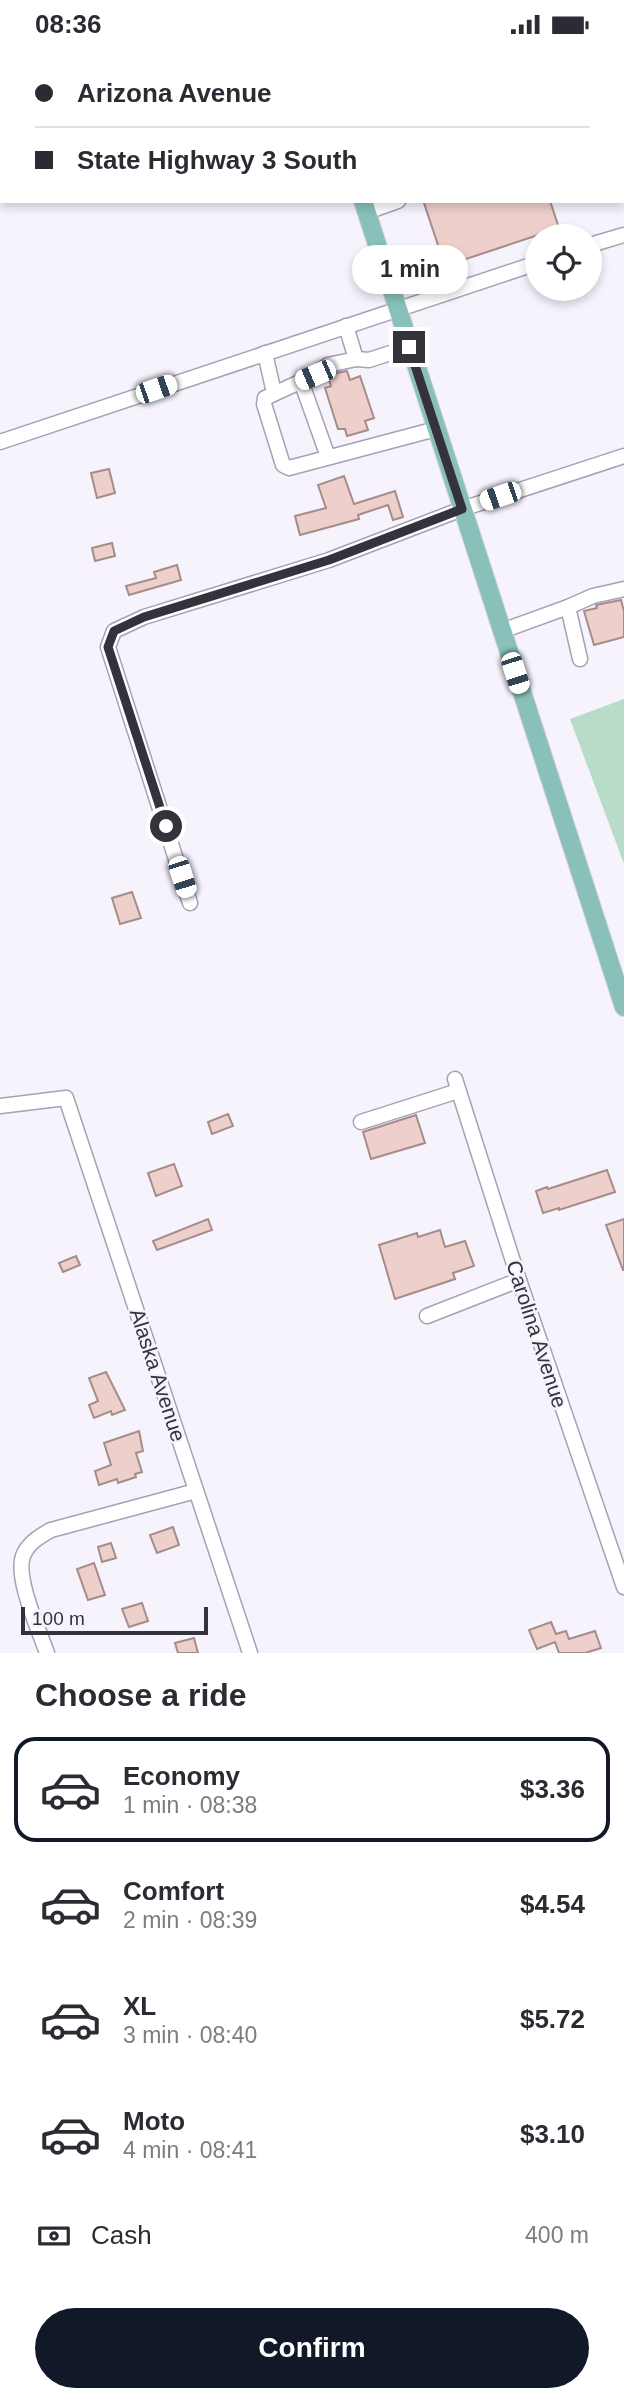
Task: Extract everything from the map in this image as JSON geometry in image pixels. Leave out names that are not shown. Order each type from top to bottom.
[{"type":"main road","points":[[365,207],[624,1007]]},
{"type":"street","points":[[365,207],[386,203]]},
{"type":"street","points":[[602,241],[624,235]]},
{"type":"street","points":[[0,442],[525,267]]},
{"type":"street","points":[[346,326],[356,359]]},
{"type":"street","points":[[409,347],[369,360],[356,359],[328,365],[265,398],[264,404],[283,465],[289,467],[436,429]]},
{"type":"street","points":[[265,353],[274,393]]},
{"type":"street","points":[[301,381],[328,457]]},
{"type":"street","points":[[190,902],[108,647],[114,631],[144,617],[329,560],[462,509],[624,456]]},
{"type":"street","points":[[502,631],[593,596],[624,589]]},
{"type":"street","points":[[568,607],[580,659]]},
{"type":"street","name":"Carolina Avenue","points":[[361,1122],[456,1085],[519,1280],[624,1587]]},
{"type":"street","name":"Alaska Avenue","points":[[0,1106],[66,1098],[250,1653]]},
{"type":"street","points":[[427,1316],[519,1280]]},
{"type":"street","points":[[47,1653],[22,1575],[23,1556],[36,1538],[51,1530],[196,1491]]},
{"type":"green space","points":[[624,699],[624,864],[570,719]]},
{"type":"building","points":[[424,203],[551,203],[558,224],[525,224],[525,239],[445,266]]},
{"type":"building","points":[[347,371],[350,380],[360,376],[374,418],[365,421],[368,430],[347,436],[345,429],[338,429],[325,388],[331,386],[328,377]]},
{"type":"building","points":[[109,469],[115,493],[97,498],[91,473]]},
{"type":"building","points":[[344,476],[354,504],[395,491],[403,517],[393,520],[388,505],[358,515],[359,519],[300,535],[295,516],[326,508],[318,485]]},
{"type":"building","points":[[112,543],[115,556],[95,561],[92,548]]},
{"type":"building","points":[[177,565],[181,580],[129,595],[126,586],[156,578],[154,572]]},
{"type":"building","points":[[621,600],[624,611],[624,637],[594,645],[584,611],[597,608],[596,605]]},
{"type":"building","points":[[132,892],[141,918],[120,924],[112,898]]},
{"type":"building","points":[[228,1114],[233,1126],[212,1134],[208,1122]]},
{"type":"building","points":[[416,1115],[425,1143],[371,1159],[363,1132]]},
{"type":"building","points":[[174,1164],[182,1186],[156,1196],[148,1173]]},
{"type":"building","points":[[607,1170],[615,1192],[543,1213],[536,1191]]},
{"type":"building","points":[[208,1219],[212,1230],[157,1250],[153,1241]]},
{"type":"building","points":[[624,1219],[624,1270],[623,1270],[606,1225]]},
{"type":"building","points":[[440,1230],[445,1247],[465,1241],[474,1266],[453,1273],[455,1279],[395,1299],[379,1245],[417,1233],[418,1237]]},
{"type":"building","points":[[76,1256],[80,1265],[63,1272],[59,1263]]},
{"type":"building","points":[[106,1372],[125,1410],[112,1415],[111,1411],[94,1418],[89,1405],[98,1401],[89,1378]]},
{"type":"building","points":[[139,1431],[143,1451],[136,1453],[142,1472],[118,1483],[117,1479],[99,1485],[95,1471],[111,1465],[104,1443]]},
{"type":"building","points":[[173,1527],[179,1545],[157,1553],[150,1535]]},
{"type":"building","points":[[111,1543],[116,1558],[102,1562],[98,1547]]},
{"type":"building","points":[[94,1563],[105,1595],[88,1600],[77,1569]]},
{"type":"building","points":[[142,1603],[148,1621],[129,1627],[122,1609]]},
{"type":"building","points":[[551,1622],[556,1634],[566,1631],[569,1639],[595,1631],[601,1648],[585,1653],[559,1653],[555,1642],[537,1649],[529,1630]]},
{"type":"building","points":[[194,1638],[198,1653],[178,1653],[175,1643]]},
{"type":"route","points":[[166,826],[108,647],[114,631],[144,617],[329,560],[462,509],[409,347]]}]
